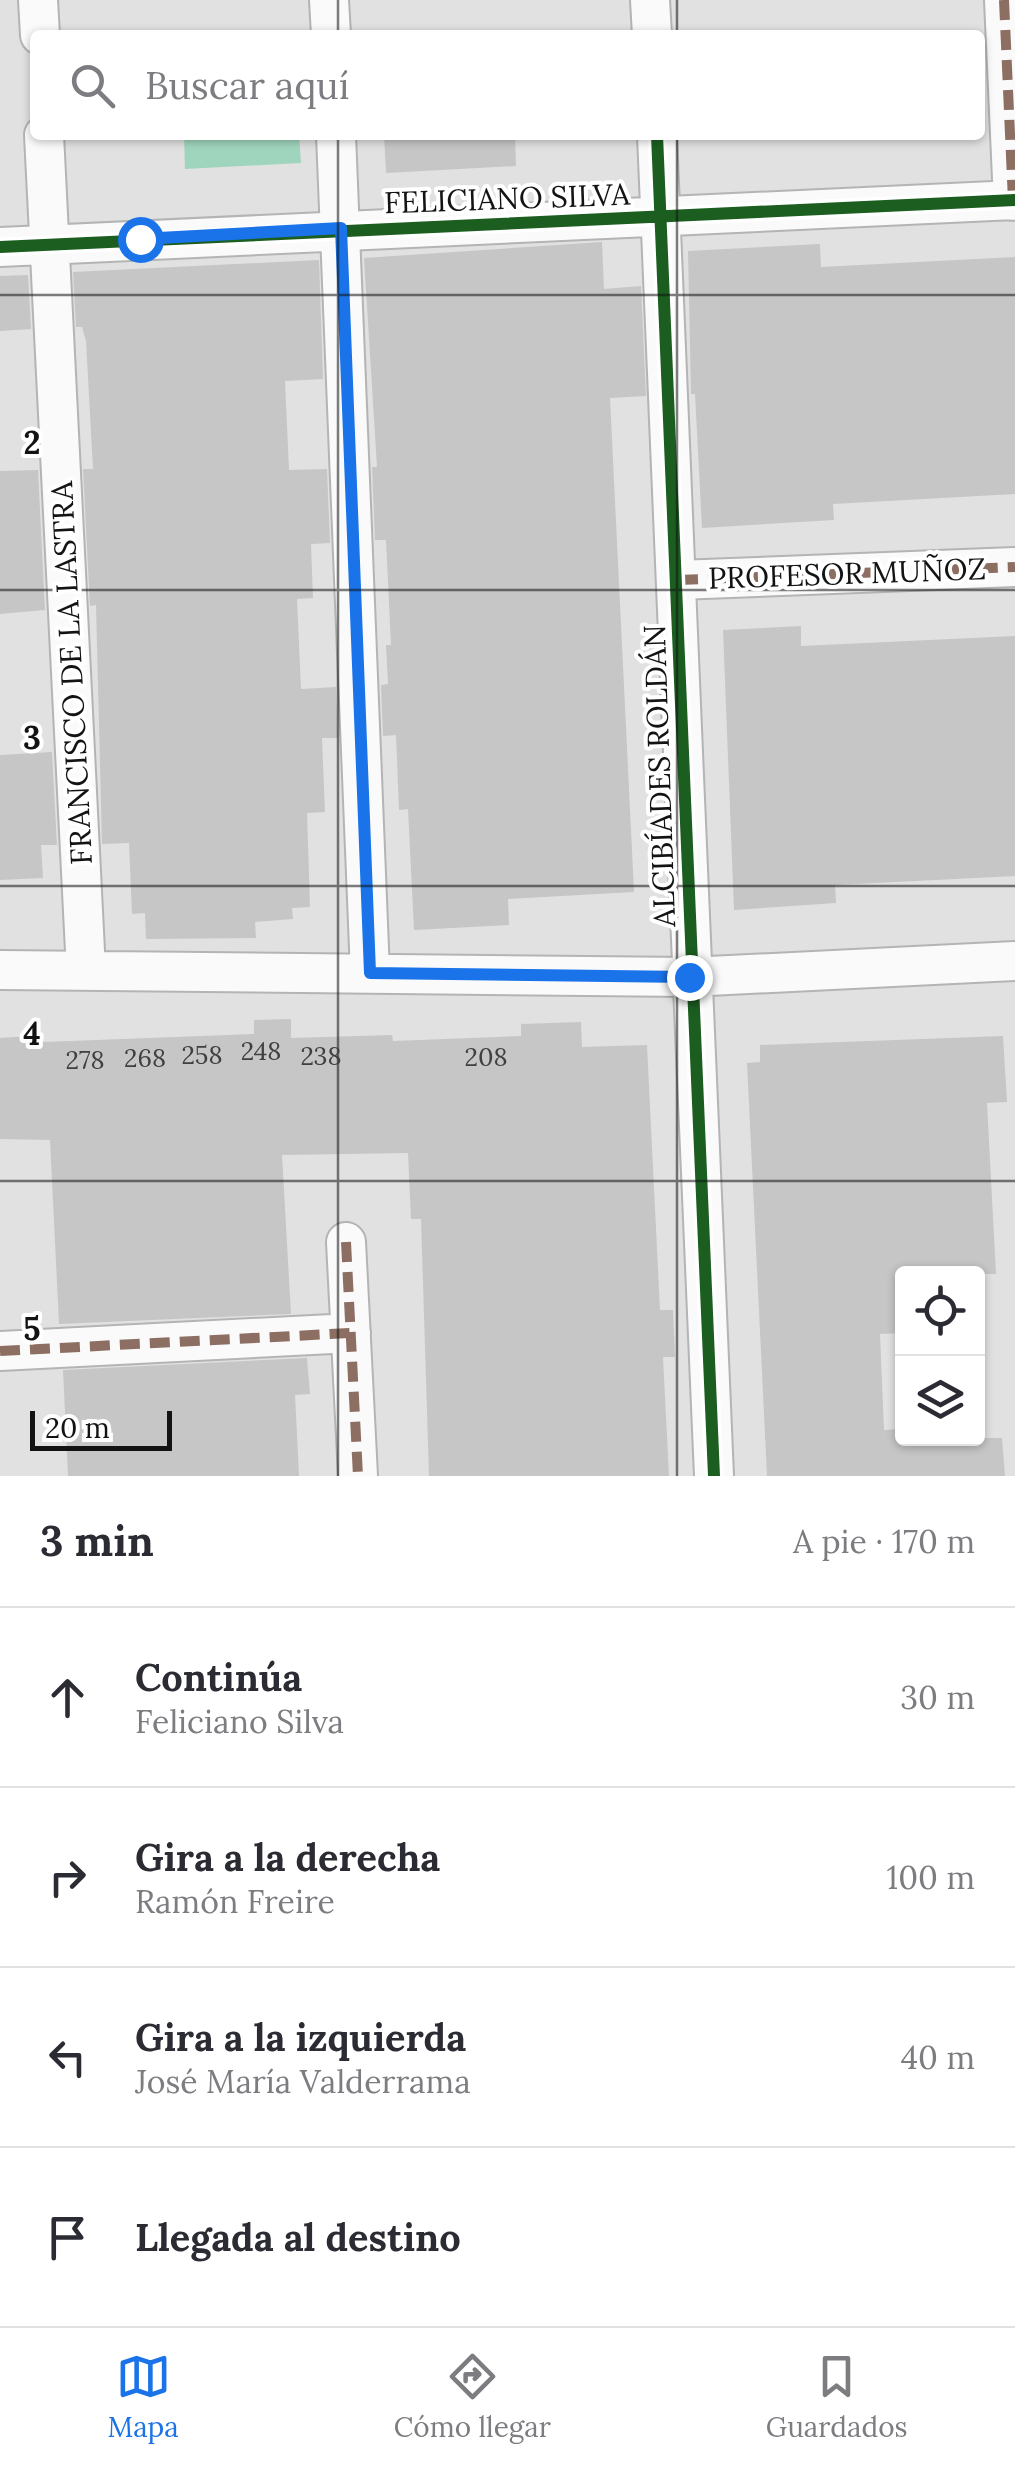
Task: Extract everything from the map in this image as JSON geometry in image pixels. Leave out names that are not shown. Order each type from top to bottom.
[{"type":"street","points":[[38,0],[40,30]]},
{"type":"street","points":[[328,0],[330,30]]},
{"type":"street","points":[[650,0],[652,30]]},
{"type":"street","points":[[1004,0],[1014,200]]},
{"type":"street","name":"FRANCISCO DE LA LASTRA","points":[[44,140],[86,971]]},
{"type":"street","points":[[336,140],[370,973]]},
{"type":"street","name":"ALCIBÍADES ROLDÁN","points":[[657,140],[678,580],[689,977],[714,1476]]},
{"type":"street","name":"FELICIANO SILVA","points":[[0,247],[341,228],[662,218],[1014,200]]},
{"type":"street","name":"PROFESOR MUÑOZ","points":[[678,580],[1015,567]]},
{"type":"street","points":[[0,970],[689,977],[1015,961]]},
{"type":"street","points":[[346,1242],[358,1476]]},
{"type":"street","points":[[0,1351],[351,1333]]},
{"type":"green space","points":[[184,140],[299,140],[301,163],[185,169]]},
{"type":"building","points":[[384,140],[515,140],[516,166],[386,173]]},
{"type":"building","points":[[602,242],[604,289],[641,286],[646,396],[610,398],[634,892],[508,899],[509,925],[414,930],[408,809],[399,810],[396,735],[383,736],[381,685],[388,684],[386,645],[391,645],[386,540],[375,540],[372,467],[377,467],[364,258]]},
{"type":"building","points":[[820,244],[821,267],[1015,257],[1015,494],[833,504],[834,520],[702,528],[695,394],[691,394],[688,251]]},
{"type":"building","points":[[319,260],[323,379],[285,381],[289,470],[327,469],[330,543],[311,544],[313,598],[297,599],[301,689],[336,687],[338,738],[322,738],[325,812],[307,813],[310,907],[292,908],[293,919],[255,922],[256,938],[146,939],[145,913],[132,914],[129,843],[102,844],[96,605],[90,606],[83,469],[93,469],[86,341],[82,327],[76,327],[73,272]]},
{"type":"building","points":[[28,275],[31,329],[0,331],[0,276]]},
{"type":"building","points":[[38,470],[45,610],[0,614],[0,471]]},
{"type":"building","points":[[801,626],[801,646],[1015,636],[1015,876],[835,885],[836,903],[734,910],[723,630]]},
{"type":"building","points":[[52,752],[57,845],[41,845],[43,878],[0,880],[0,755]]},
{"type":"building","points":[[291,1019],[291,1038],[392,1035],[393,1041],[521,1036],[521,1024],[581,1022],[582,1047],[647,1045],[660,1310],[673,1310],[675,1357],[663,1357],[669,1476],[429,1476],[421,1219],[411,1219],[408,1153],[282,1155],[291,1314],[59,1324],[50,1140],[0,1139],[0,1038],[43,1035],[44,1042],[254,1034],[254,1020]]},
{"type":"building","points":[[1003,1036],[1007,1102],[987,1103],[996,1274],[985,1274],[985,1266],[895,1266],[895,1333],[880,1334],[884,1430],[895,1429],[895,1446],[985,1446],[985,1438],[1002,1438],[1005,1476],[767,1476],[747,1063],[760,1062],[760,1045]]},
{"type":"building","points":[[307,1358],[310,1394],[295,1395],[299,1476],[68,1476],[63,1370]]},
{"type":"marked path","points":[[1004,0],[1013,201]]},
{"type":"marked path","points":[[341,228],[370,973]]},
{"type":"marked path","points":[[678,580],[1015,567]]},
{"type":"marked path","points":[[346,1242],[358,1476]]},
{"type":"marked path","points":[[0,1351],[351,1333]]},
{"type":"cycle path","points":[[657,140],[714,1476]]},
{"type":"cycle path","points":[[0,247],[1015,200]]},
{"type":"route","points":[[140,239],[341,228],[370,973],[689,977]]}]
